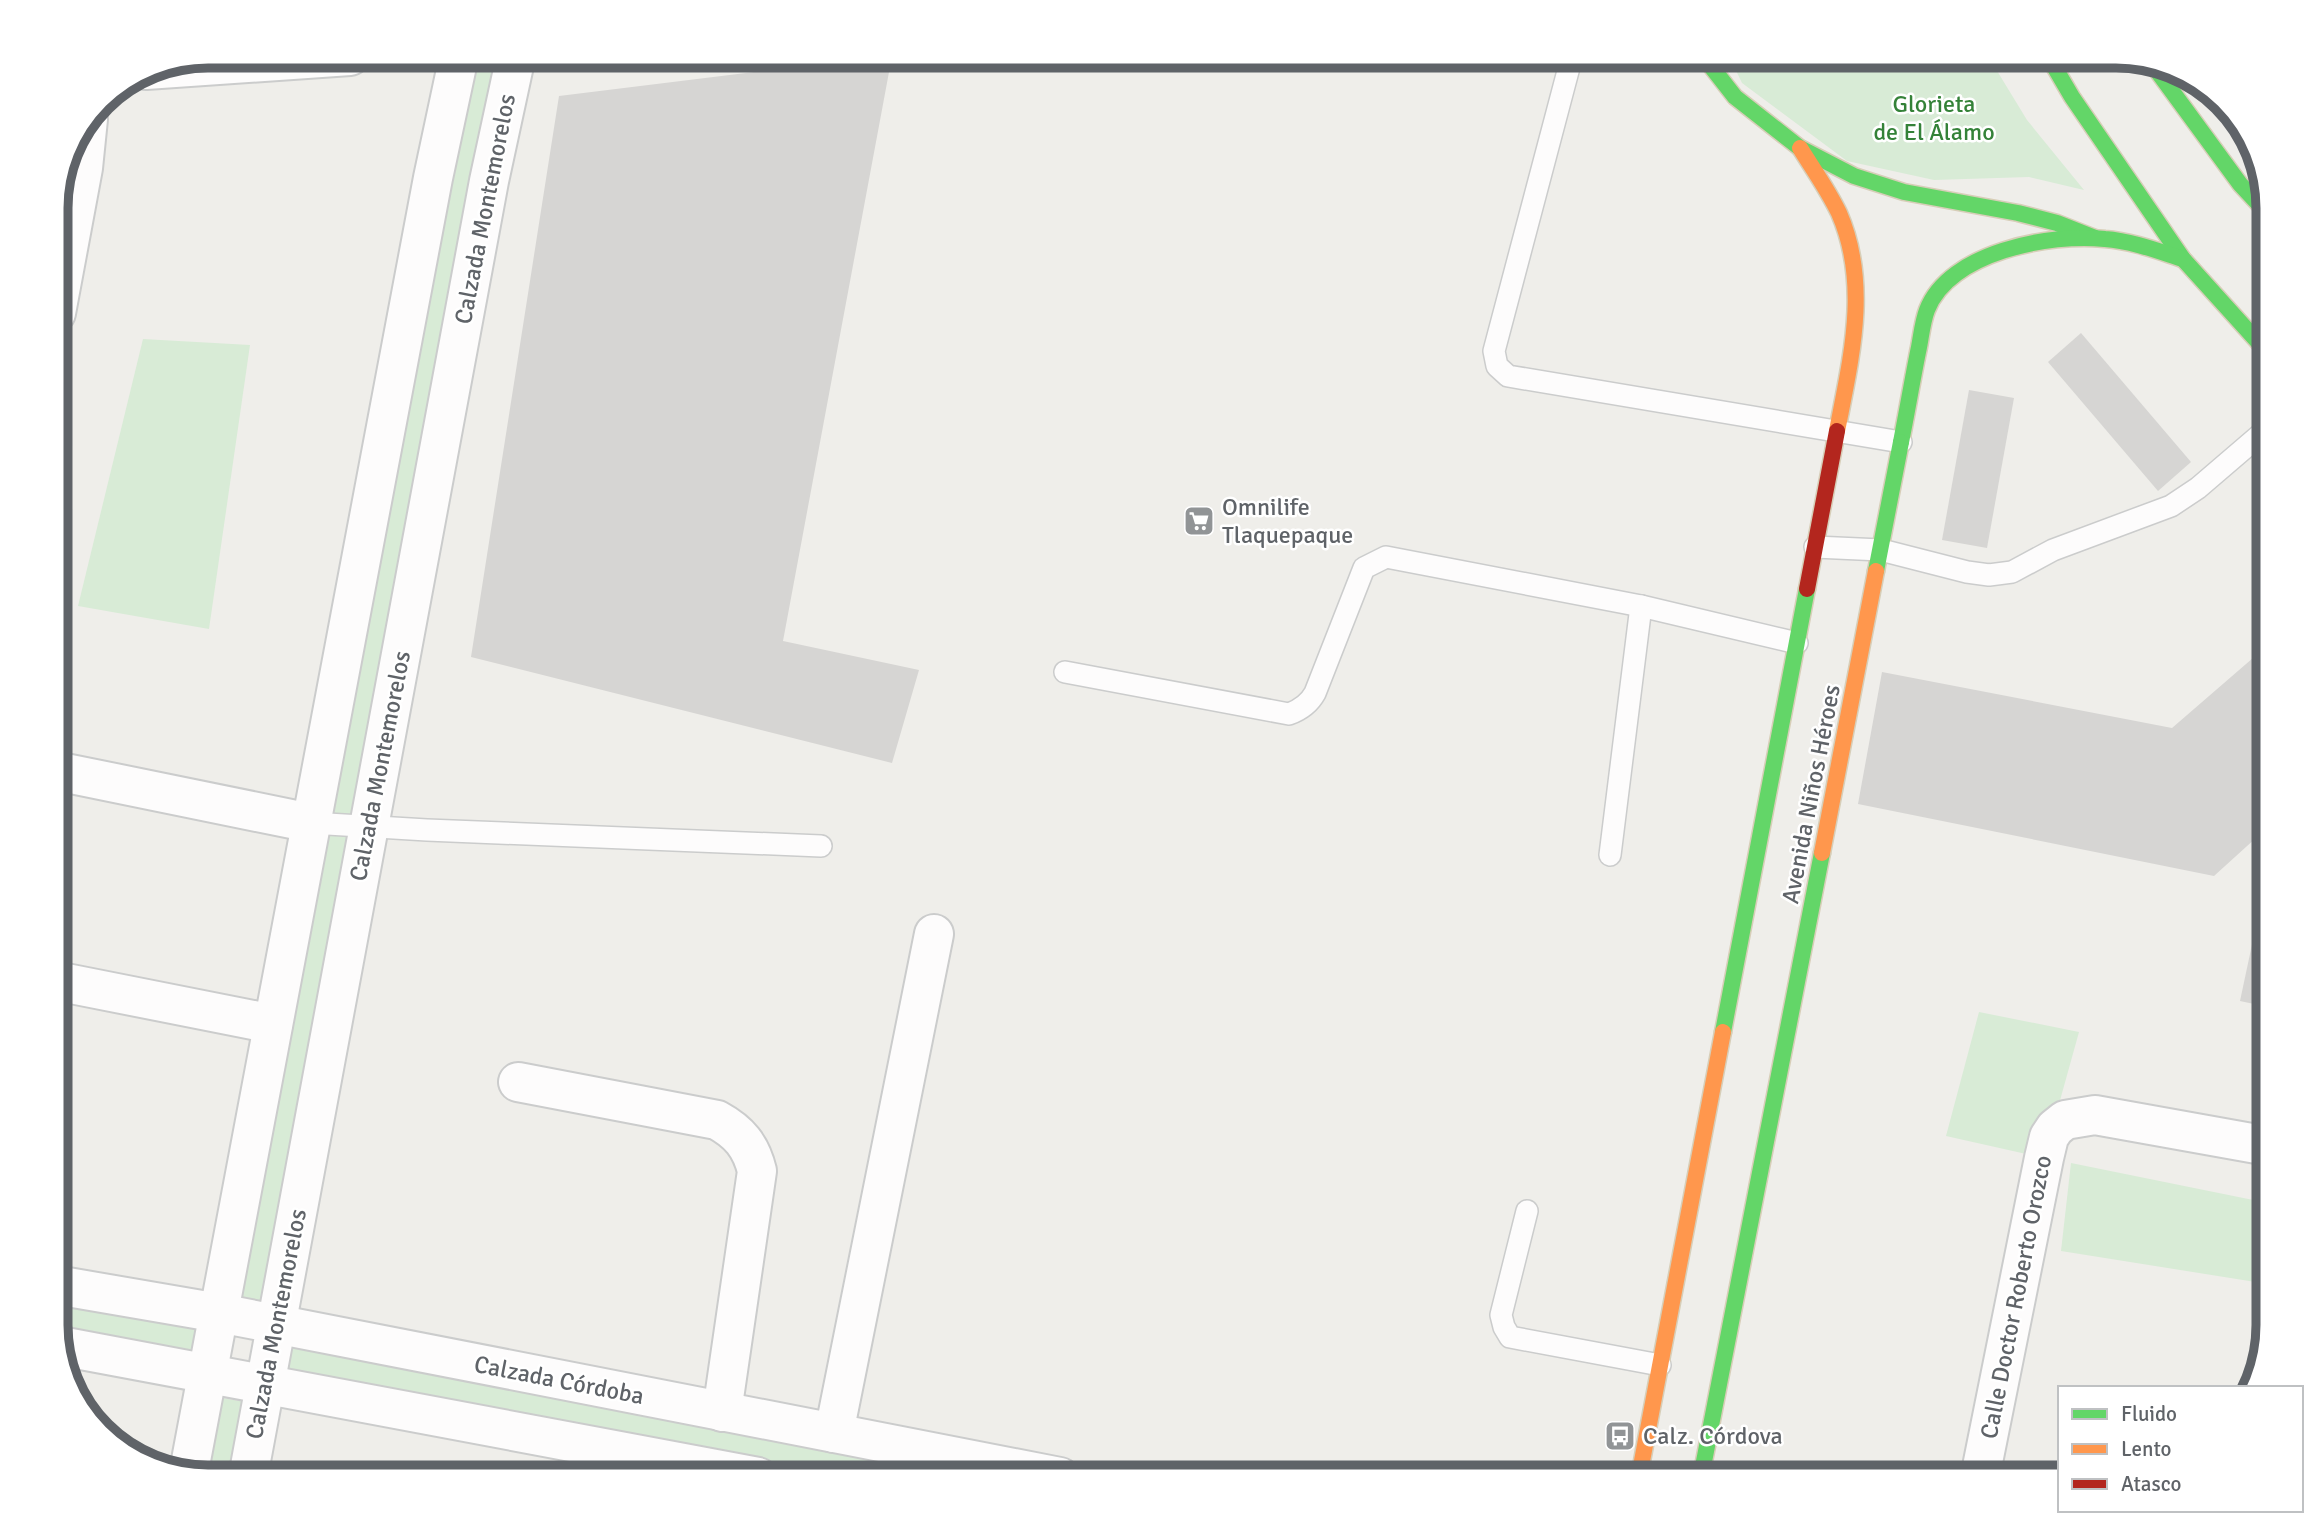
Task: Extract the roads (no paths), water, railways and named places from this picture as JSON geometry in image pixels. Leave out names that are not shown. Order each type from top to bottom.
[{"type":"main road","name":"Avenida Niños Héroes","points":[[1712,68],[1735,97],[1800,148],[1854,176],[1904,192],[2018,213],[2095,237],[2183,259]]},
{"type":"main road","points":[[2055,68],[2183,259],[2256,340]]},
{"type":"main road","points":[[2161,76],[2240,184],[2256,201]]},
{"type":"main road","name":"Avenida Niños Héroes","points":[[1641,1465],[1858,320],[1858,284],[1852,249],[1839,215],[1800,148]]},
{"type":"main road","name":"Avenida Niños Héroes","points":[[1704,1465],[1926,312],[1932,298],[1945,281],[1961,269],[1997,253],[2036,243],[2095,237]]},
{"type":"street","points":[[190,1464],[433,178],[456,68]]},
{"type":"street","name":"Calzada Montemorelos","points":[[250,1465],[489,181],[513,68]]},
{"type":"street","points":[[69,243],[86,141]]},
{"type":"street","points":[[433,178],[489,181]]},
{"type":"street","points":[[393,393],[447,407]]},
{"type":"street","points":[[354,596],[411,605]]},
{"type":"street","points":[[69,774],[312,823]]},
{"type":"street","points":[[835,1433],[934,934]]},
{"type":"street","points":[[69,984],[273,1024]]},
{"type":"street","points":[[518,1082],[717,1120],[744,1140],[753,1155],[757,1171],[722,1412]]},
{"type":"street","name":"Calle Doctor Roberto Orozco","points":[[1982,1465],[2044,1158],[2049,1137],[2055,1128],[2065,1120],[2095,1115],[2256,1144]]},
{"type":"street","name":"Calzada Córdoba","points":[[69,1287],[219,1313],[835,1433],[968,1465]]},
{"type":"street","points":[[70,1348],[694,1465]]},
{"type":"lane","points":[[1569,68],[1494,351],[1497,366],[1508,376],[1901,442]]},
{"type":"lane","points":[[1815,547],[1881,550],[1966,572],[1989,575],[2012,572],[2053,550],[2171,506],[2198,488],[2256,439]]},
{"type":"lane","points":[[1065,672],[1289,714],[1311,701],[1364,568],[1386,557],[1641,606],[1797,643]]},
{"type":"lane","points":[[1610,855],[1641,606]]},
{"type":"lane","points":[[312,823],[821,846]]},
{"type":"lane","points":[[1527,1211],[1501,1315],[1506,1333],[1510,1337],[1660,1366]]},
{"type":"place","name":"Omnilife Tlaquepaque","points":[[1199,521]]},
{"type":"place","name":"Calz. Córdova","points":[[1620,1436]]},
{"type":"park label","name":"Glorieta de El Álamo","points":[[1934,118]]}]
